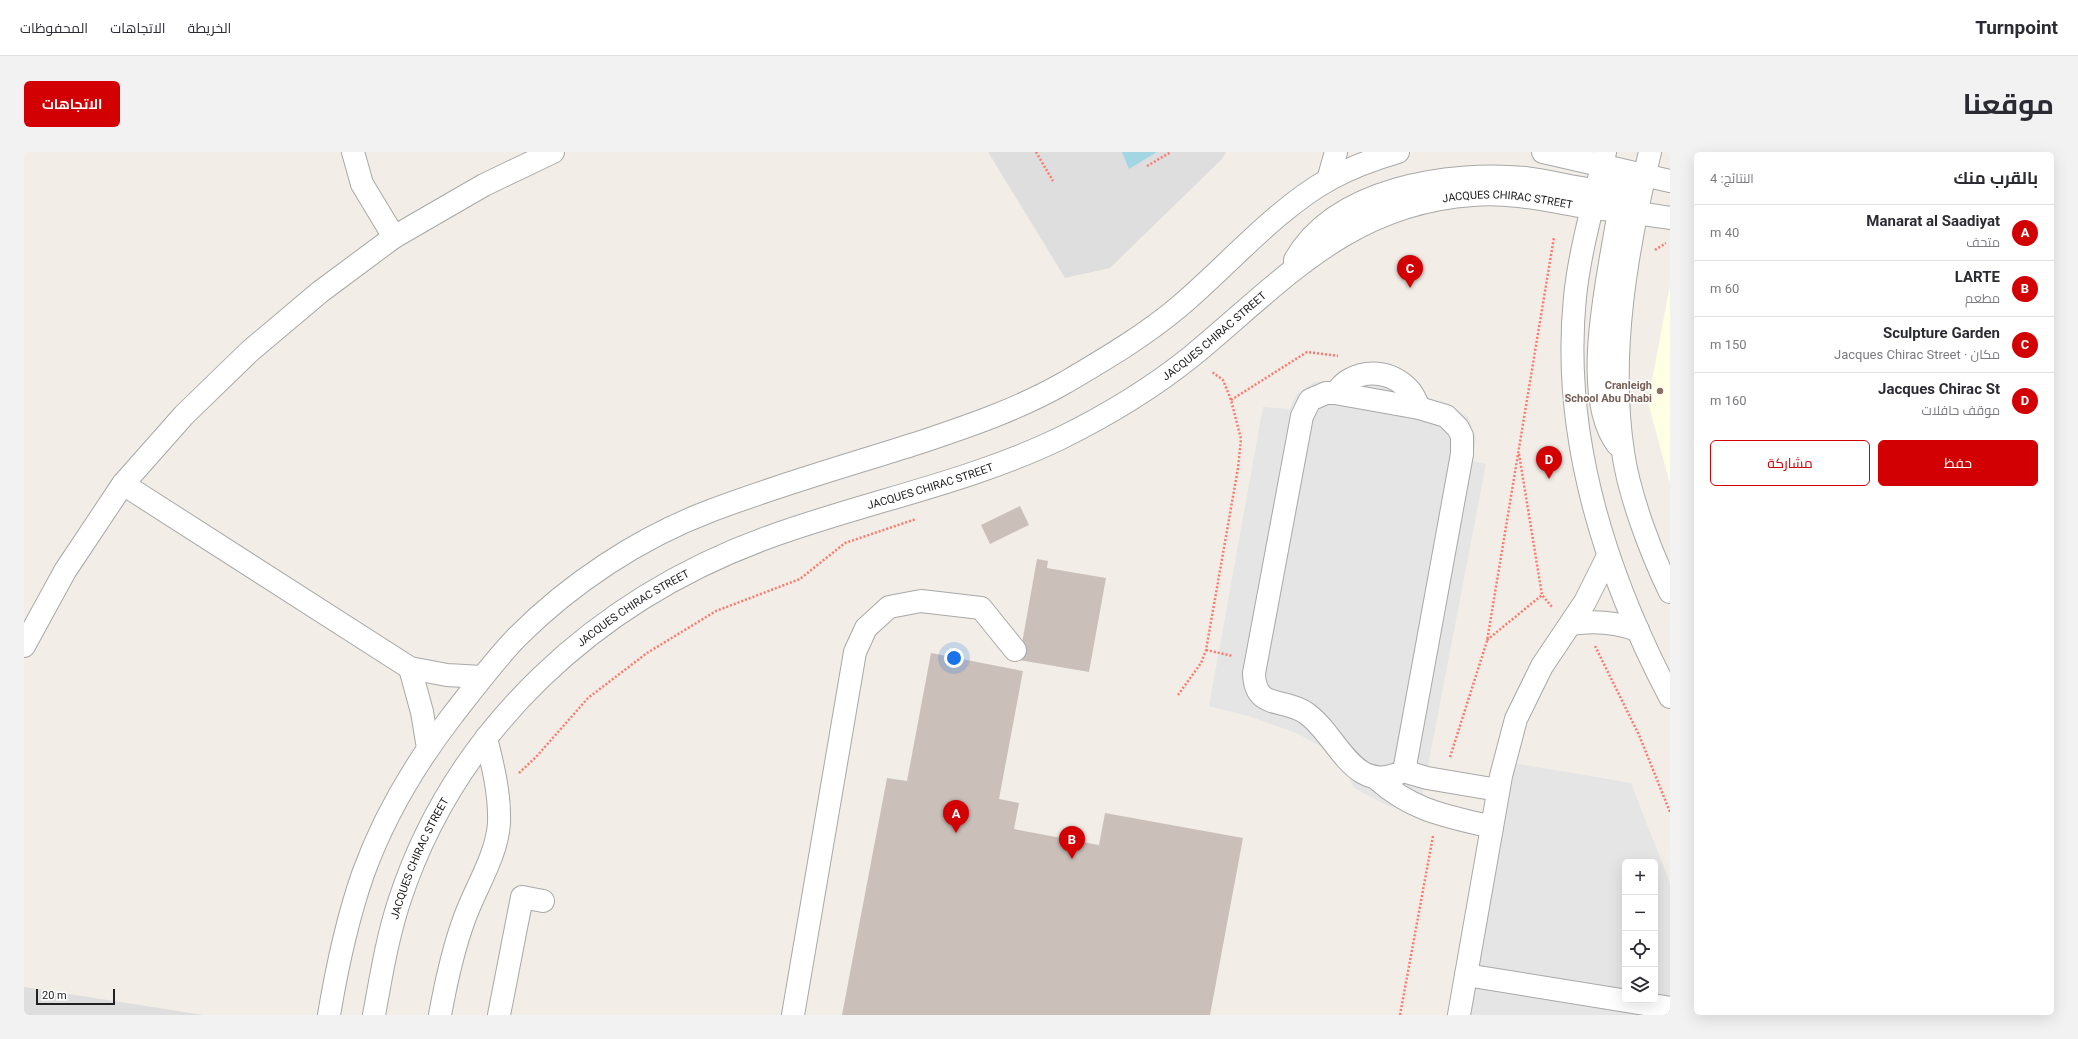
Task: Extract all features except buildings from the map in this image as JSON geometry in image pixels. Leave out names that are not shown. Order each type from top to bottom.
[{"type":"street","points":[[353,152],[362,184],[394,237]]},
{"type":"street","points":[[24,646],[65,571],[122,484],[184,416],[250,351],[320,292],[394,237],[484,185],[553,152]]},
{"type":"street","points":[[1328,180],[1336,152]]},
{"type":"street","points":[[329,1015],[338,964],[349,918],[364,872],[382,828],[400,793],[428,748],[482,677],[517,638],[545,611],[608,563],[643,542],[711,510],[967,426],[1019,406],[1102,361],[1176,309],[1285,211],[1328,180],[1352,168],[1398,152]]},
{"type":"street","name":"JACQUES CHIRAC STREET","points":[[1543,152],[1610,176],[1629,211],[1670,218]]},
{"type":"street","points":[[1629,211],[1644,175],[1650,152]]},
{"type":"street","name":"JACQUES CHIRAC STREET","points":[[374,1015],[388,941],[400,900],[415,860],[451,790],[486,738],[536,682],[569,651],[604,623],[641,598],[694,569],[767,538],[907,492],[959,478],[1010,460],[1060,439],[1157,383],[1189,358],[1289,272],[1319,250],[1363,223],[1394,211],[1425,202],[1467,195],[1497,194],[1610,176],[1644,175],[1670,181]]},
{"type":"street","points":[[1610,176],[1626,196],[1629,211],[1626,272],[1619,327],[1617,374],[1623,453],[1652,551],[1670,592]]},
{"type":"street","points":[[1610,176],[1575,296],[1572,368],[1575,404],[1585,465],[1608,556],[1638,630],[1670,697]]},
{"type":"street","points":[[1403,771],[1463,445],[1458,428],[1446,416],[1419,408],[1335,393],[1322,394],[1310,400],[1302,416],[1254,673],[1254,684],[1258,692],[1266,700],[1292,706],[1306,713],[1356,767],[1377,779],[1392,793],[1420,809],[1492,827]]},
{"type":"street","points":[[122,484],[410,668],[447,675],[482,677]]},
{"type":"street","points":[[1459,1015],[1498,790],[1507,747],[1519,712],[1542,666],[1563,618],[1586,602],[1608,556]]},
{"type":"street","points":[[793,1015],[855,652],[866,628],[888,607],[921,601],[980,608],[1015,650]]},
{"type":"street","points":[[1563,618],[1585,622],[1612,623],[1638,630]]},
{"type":"street","points":[[410,668],[422,712],[428,748]]},
{"type":"street","points":[[440,1015],[453,955],[462,926],[488,861],[499,824],[498,792],[486,738]]},
{"type":"street","points":[[1377,779],[1391,778],[1403,771],[1498,790]]},
{"type":"street","points":[[499,1015],[522,897],[543,901]]},
{"type":"street","points":[[1466,976],[1670,1008]]},
{"type":"path","points":[[1036,152],[1053,181]]},
{"type":"path","points":[[1147,166],[1171,152]]},
{"type":"path","points":[[1443,780],[1486,641],[1554,236]]},
{"type":"path","points":[[1652,252],[1670,240]]},
{"type":"path","points":[[1178,695],[1201,663],[1206,650],[1238,468],[1241,439],[1232,400],[1223,380],[1208,368]]},
{"type":"path","points":[[1519,451],[1542,594],[1563,618]]},
{"type":"path","points":[[1486,641],[1542,594]]},
{"type":"path","points":[[1590,641],[1595,646],[1639,735],[1670,812]]},
{"type":"path","points":[[1400,1015],[1437,814]]},
{"type":"shaded area","points":[[988,152],[1226,152],[1222,159],[1110,268],[1065,278]]},
{"type":"shaded area","name":"Cranleigh School Abu Dhabi","points":[[1670,285],[1670,484],[1648,402]]},
{"type":"shaded area","points":[[1352,366],[1405,375],[1418,400],[1452,407],[1468,417],[1476,437],[1473,461],[1486,464],[1418,818],[1382,803],[1354,788],[1345,769],[1328,750],[1296,733],[1248,716],[1209,706],[1263,407],[1290,409],[1296,395],[1314,382],[1332,381]]},
{"type":"shaded area","points":[[1514,763],[1631,783],[1670,883],[1670,1015],[1457,1015]]},
{"type":"shaded area","points":[[24,987],[204,1015],[24,1015]]},
{"type":"water","points":[[1122,152],[1157,152],[1129,169]]},
{"type":"place","name":"Sculpture Garden","points":[[1410,288]]},
{"type":"place","name":"Cranleigh School Abu Dhabi","points":[[1660,391]]},
{"type":"place","name":"Jacques Chirac St","points":[[1549,479]]},
{"type":"place","name":"Manarat al Saadiyat","points":[[956,833]]},
{"type":"place","name":"LARTE","points":[[1072,859]]}]
